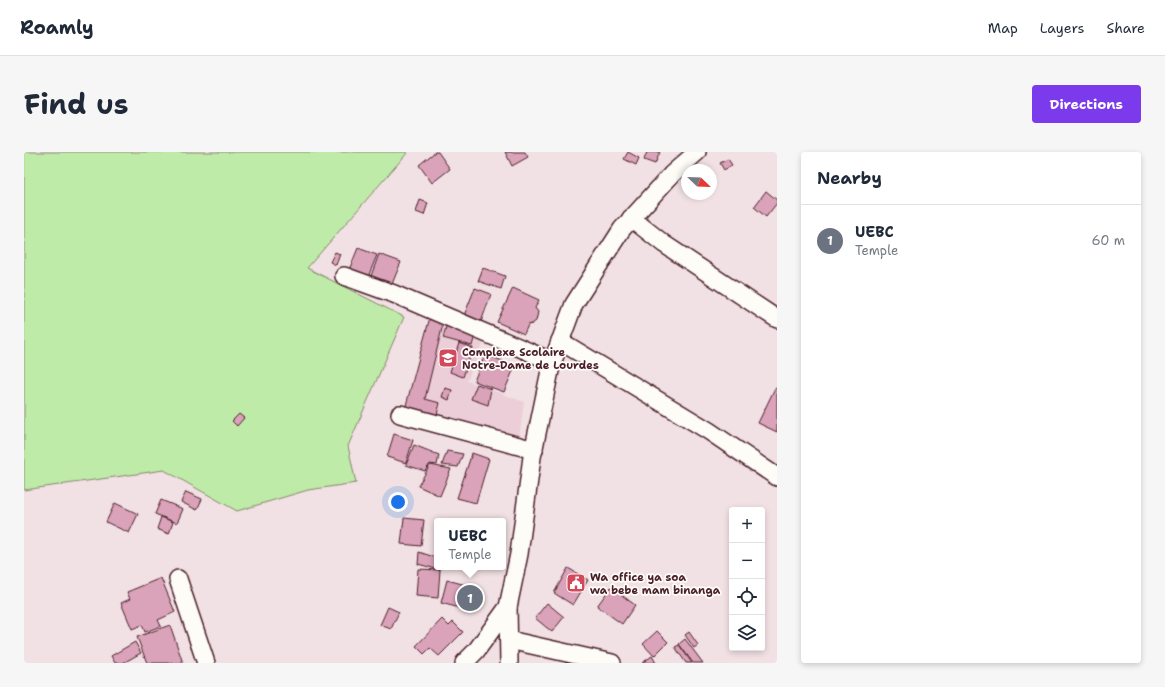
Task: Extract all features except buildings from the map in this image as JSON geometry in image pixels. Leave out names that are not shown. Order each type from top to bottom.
[{"type":"street","points":[[509,663],[508,607],[519,554],[534,450],[553,362],[560,341],[574,304],[622,229],[672,174],[697,152]]},
{"type":"street","points":[[631,218],[664,244],[777,319]]},
{"type":"street","points":[[344,276],[401,298],[553,362]]},
{"type":"street","points":[[560,341],[709,431],[777,478]]},
{"type":"street","points":[[400,414],[534,450]]},
{"type":"street","points":[[178,579],[206,663]]},
{"type":"street","points":[[464,663],[476,651],[508,607]]},
{"type":"street","points":[[509,640],[612,663]]},
{"type":"shaded area","name":"Complexe Scolaire Notre-Dame de Lourdes","points":[[430,317],[487,335],[467,381],[524,402],[519,439],[405,409]]},
{"type":"green space","points":[[24,152],[408,152],[307,268],[404,317],[348,446],[356,483],[308,490],[237,511],[164,470],[24,490]]},
{"type":"place","name":"Complexe Scolaire Notre-Dame de Lourdes","points":[[448,358]]},
{"type":"place","name":"Wa office ya soa wa bebe mam binanga","points":[[576,583]]},
{"type":"place","name":"UEBC","points":[[470,598]]}]
